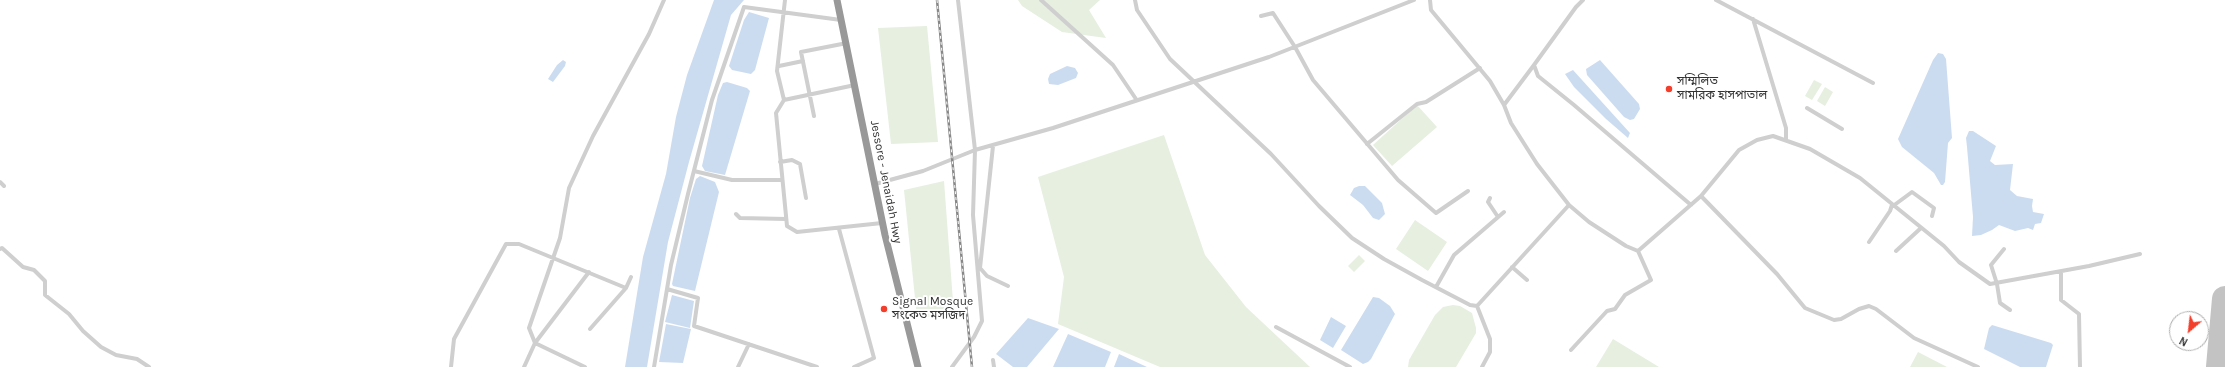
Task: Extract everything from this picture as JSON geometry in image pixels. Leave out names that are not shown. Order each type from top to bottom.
[{"type":"highway","name":"Jessore - Jenaidah Hwy","points":[[837,0],[876,184],[882,223],[918,367]]},
{"type":"street","points":[[585,367],[535,344],[529,328],[560,238],[569,188],[593,136],[649,34],[664,0]]},
{"type":"street","points":[[785,0],[779,66],[777,71],[784,100],[776,113],[781,180],[787,226],[797,232],[839,229],[882,223]]},
{"type":"street","points":[[952,367],[974,337],[982,321],[973,215],[976,150],[958,0]]},
{"type":"street","points":[[1041,0],[1113,65],[1136,99]]},
{"type":"street","points":[[1135,0],[1138,10],[1170,59],[1196,81],[1272,154],[1319,206],[1352,238],[1384,259],[1470,305],[1477,306]]},
{"type":"street","points":[[876,184],[923,171],[976,150],[993,146],[1196,81],[1296,47],[1414,0]]},
{"type":"street","points":[[1430,0],[1431,10],[1490,81],[1504,104],[1511,123],[1537,164],[1569,205],[1589,222],[1626,246],[1638,251],[1651,280],[1625,295],[1615,309],[1607,311],[1571,350]]},
{"type":"street","points":[[1504,104],[1576,7],[1583,0]]},
{"type":"street","points":[[1716,0],[1873,83]]},
{"type":"street","points":[[654,367],[671,264],[694,171],[712,100],[744,7],[841,20]]},
{"type":"street","points":[[1261,16],[1273,13],[1296,47],[1313,80],[1398,180],[1436,213],[1468,191]]},
{"type":"street","points":[[1753,19],[1786,128],[1786,139]]},
{"type":"street","points":[[814,116],[801,52],[847,43]]},
{"type":"street","points":[[779,66],[803,61]]},
{"type":"street","points":[[1534,65],[1538,76],[1691,205]]},
{"type":"street","points":[[1367,144],[1417,104],[1426,102],[1480,68]]},
{"type":"street","points":[[784,100],[855,85]]},
{"type":"street","points":[[1807,108],[1842,129]]},
{"type":"street","points":[[1638,251],[1702,196],[1739,150],[1757,140],[1773,136],[1786,139],[1810,149],[1860,178],[1921,228],[1959,262],[1990,284],[2061,272],[2140,254]]},
{"type":"street","points":[[993,146],[980,268],[987,276],[1008,286]]},
{"type":"street","points":[[780,162],[792,160],[800,164],[806,198]]},
{"type":"street","points":[[694,171],[732,180],[781,180]]},
{"type":"street","points":[[0,182],[4,186]]},
{"type":"street","points":[[1869,242],[1890,211],[1892,205],[1912,192],[1934,208],[1932,216]]},
{"type":"street","points":[[1702,196],[1777,274],[1805,308],[1834,320],[1841,319],[1859,309],[1869,306],[1876,308],[1914,338],[1978,367]]},
{"type":"street","points":[[1490,198],[1488,202],[1498,217]]},
{"type":"street","points":[[1477,306],[1569,205]]},
{"type":"street","points":[[1436,287],[1454,255],[1504,212]]},
{"type":"street","points":[[736,214],[740,218],[786,219]]},
{"type":"street","points":[[1896,251],[1921,228]]},
{"type":"street","points":[[839,229],[874,358],[854,367]]},
{"type":"street","points":[[451,367],[454,339],[506,244],[519,244],[626,288]]},
{"type":"street","points":[[0,249],[2,248],[23,267],[34,270],[44,281],[45,295],[69,314],[83,331],[101,347],[116,354],[137,360],[149,367]]},
{"type":"street","points":[[2004,249],[1991,265],[1997,284],[2000,303],[2010,310]]},
{"type":"street","points":[[1512,267],[1527,280]]},
{"type":"street","points":[[524,367],[535,344],[589,272]]},
{"type":"street","points":[[2061,272],[2061,300],[2078,314],[2080,367]]},
{"type":"street","points":[[590,329],[626,288],[631,277]]},
{"type":"street","points":[[668,289],[698,298],[694,326],[749,344],[804,365],[817,367]]},
{"type":"street","points":[[1477,306],[1490,339],[1490,352],[1482,367]]},
{"type":"street","points":[[1276,327],[1350,367]]},
{"type":"street","points":[[738,367],[749,344]]},
{"type":"street","points":[[993,360],[994,367]]},
{"type":"green space","points":[[1018,0],[1100,0],[1089,10],[1106,38],[1062,32],[1022,6]]},
{"type":"green space","points":[[927,26],[938,142],[891,144],[878,28]]},
{"type":"green space","points":[[1814,80],[1822,84],[1812,100],[1805,96]]},
{"type":"green space","points":[[1825,87],[1833,92],[1825,106],[1817,101]]},
{"type":"green space","points":[[1417,105],[1437,127],[1392,166],[1373,145]]},
{"type":"green space","points":[[1164,135],[1205,255],[1246,307],[1310,367],[1160,367],[1058,324],[1064,277],[1038,177]]},
{"type":"green space","points":[[944,181],[954,315],[917,318],[904,190]]},
{"type":"green space","points":[[1415,220],[1447,242],[1428,271],[1396,249]]},
{"type":"green space","points":[[1359,255],[1365,261],[1354,272],[1348,266]]},
{"type":"green space","points":[[1453,305],[1460,306],[1472,313],[1476,328],[1476,333],[1456,367],[1408,367],[1409,360],[1435,315],[1443,307]]},
{"type":"green space","points":[[1613,339],[1659,367],[1596,367]]},
{"type":"green space","points":[[1918,352],[1947,367],[1910,367]]},
{"type":"water","points":[[714,0],[744,0],[731,15],[689,162],[668,242],[647,367],[625,367],[643,257],[666,174],[676,117],[687,75]]},
{"type":"water","points":[[749,12],[769,18],[755,70],[751,74],[732,70],[729,66],[744,20]]},
{"type":"water","points":[[1938,53],[1943,54],[1946,59],[1952,138],[1948,143],[1945,182],[1943,185],[1941,185],[1934,173],[1902,147],[1898,139],[1933,60]]},
{"type":"water","points":[[563,60],[566,62],[565,66],[553,82],[548,79],[557,65]]},
{"type":"water","points":[[1600,60],[1639,104],[1640,109],[1634,119],[1630,120],[1624,117],[1587,75],[1586,69]]},
{"type":"water","points":[[1067,66],[1075,68],[1078,73],[1076,78],[1058,85],[1049,84],[1048,79],[1050,74]]},
{"type":"water","points":[[1573,70],[1630,133],[1628,138],[1606,119],[1574,87],[1565,74]]},
{"type":"water","points":[[727,82],[747,88],[750,91],[725,175],[705,171],[702,166],[718,95],[723,83]]},
{"type":"water","points":[[1969,131],[1973,131],[1996,146],[1990,161],[1995,165],[2013,164],[2010,190],[2017,196],[2033,199],[2033,212],[2044,214],[2041,223],[2035,224],[2033,230],[2028,228],[2015,231],[1999,225],[1981,235],[1972,236],[1973,217],[1966,138]]},
{"type":"water","points":[[700,176],[715,182],[719,192],[695,291],[673,286],[672,284],[690,198],[696,179]]},
{"type":"water","points":[[1365,186],[1382,203],[1385,214],[1379,220],[1373,218],[1363,205],[1350,195],[1354,188]]},
{"type":"water","points":[[672,295],[694,301],[690,328],[665,322]]},
{"type":"water","points":[[1373,297],[1379,298],[1390,306],[1395,314],[1371,359],[1363,364],[1341,350]]},
{"type":"water","points":[[1331,317],[1346,326],[1333,348],[1320,340]]},
{"type":"water","points":[[1028,318],[1059,329],[1027,367],[1013,367],[996,354]]},
{"type":"water","points":[[666,324],[691,329],[683,363],[659,362]]},
{"type":"water","points":[[1992,325],[2051,343],[2053,345],[2046,367],[2020,367],[1984,349],[1989,328]]},
{"type":"water","points":[[1068,334],[1111,352],[1105,367],[1053,367]]},
{"type":"water","points":[[1119,354],[1147,367],[1114,367]]},
{"type":"taxiway","points":[[2223,322],[2225,328]]},
{"type":"taxiway","points":[[2219,362],[2225,355]]},
{"type":"runway","points":[[2219,367],[2225,299]]},
{"type":"railway","points":[[937,0],[972,367]]},
{"type":"place","name":"সম্মিলিত সামরিক হাসপাতাল","points":[[1669,89]]},
{"type":"place","name":"Signal Mosque সংকেত মসজিদ","points":[[884,309]]}]
